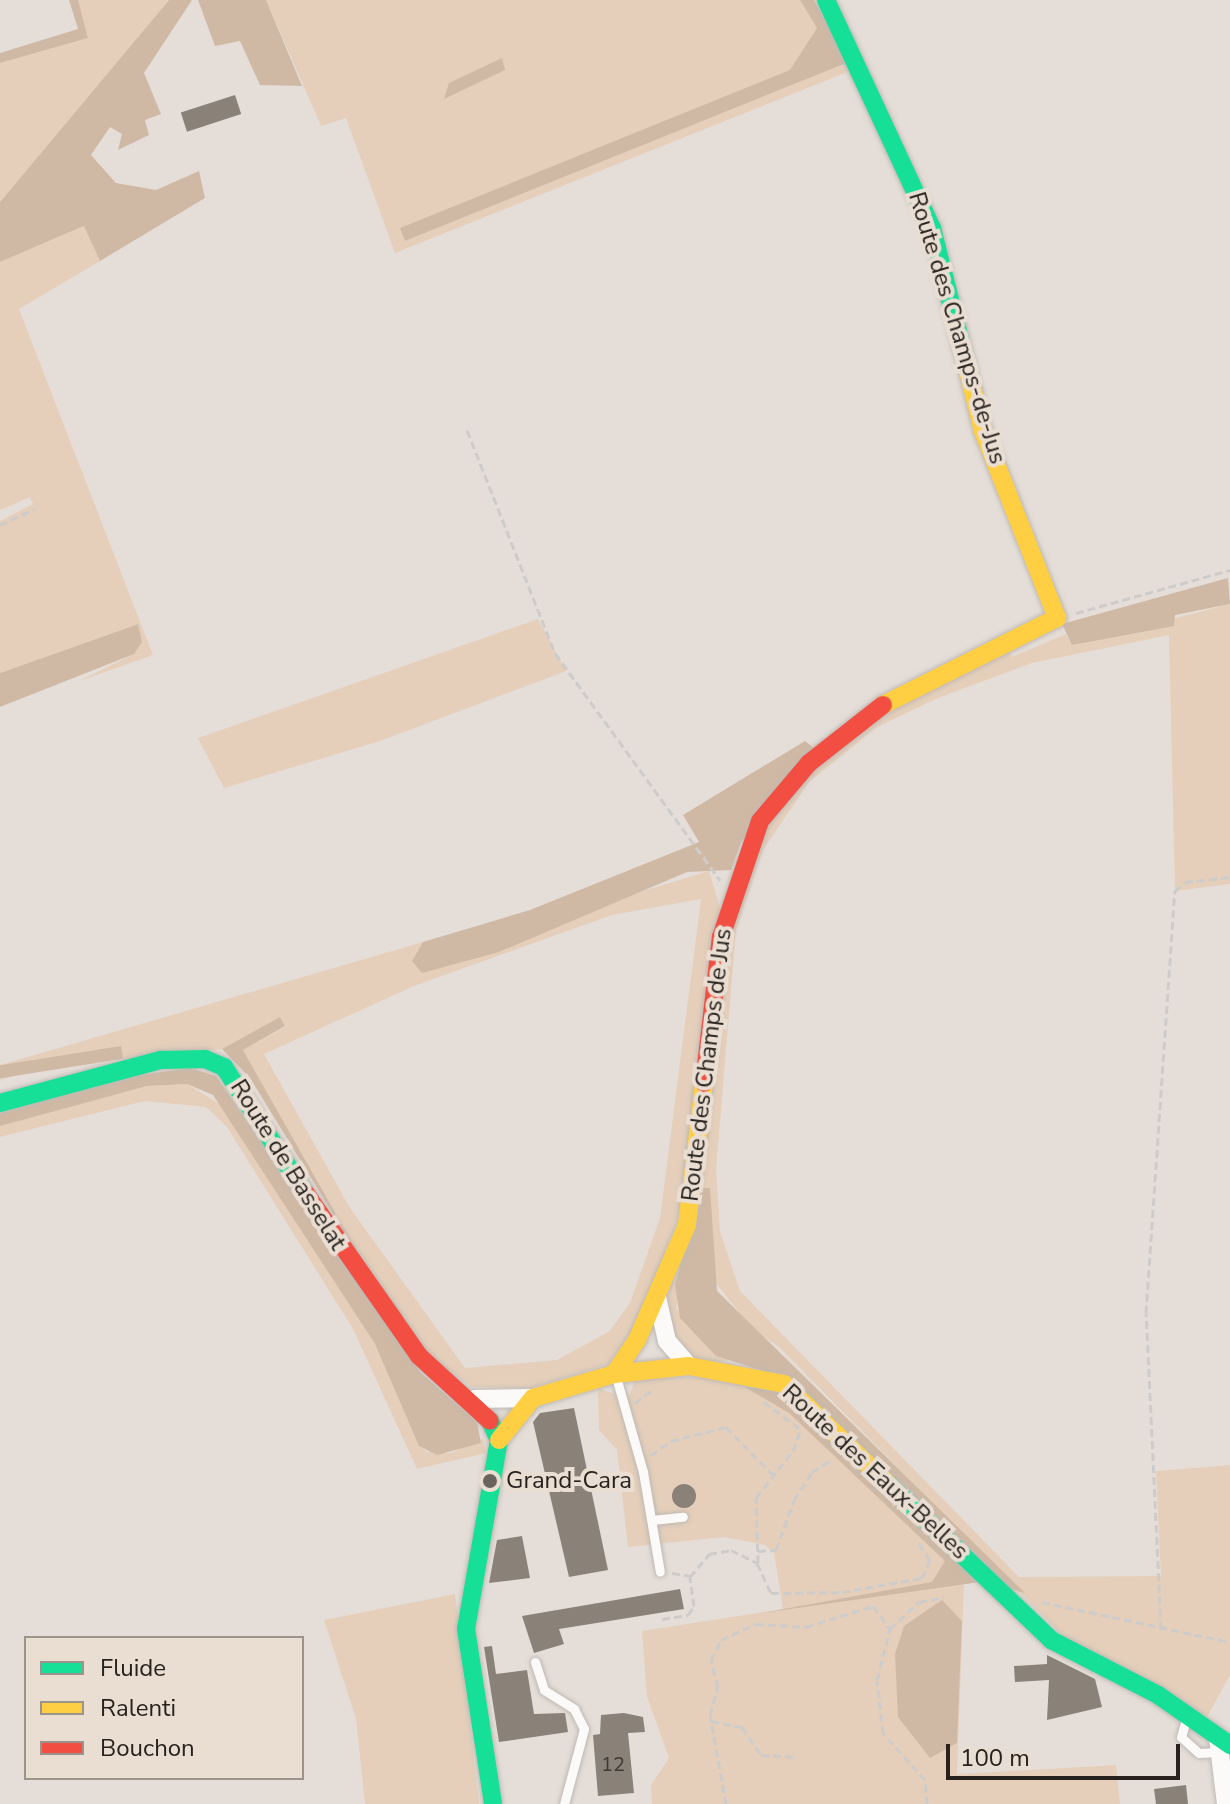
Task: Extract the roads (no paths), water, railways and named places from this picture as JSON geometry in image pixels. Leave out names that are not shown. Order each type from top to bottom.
[{"type":"street","name":"Route des Champs-de-Jus","points":[[826,0],[932,228],[983,431],[1057,618]]},
{"type":"street","name":"Route des Champs de Jus","points":[[614,1374],[657,1297],[692,1203],[730,897],[760,821],[829,744],[901,694],[1057,618]]},
{"type":"street","name":"Route de Basselat","points":[[0,1103],[161,1060],[205,1059],[224,1067],[381,1308],[437,1375],[474,1399],[499,1440]]},
{"type":"street","points":[[657,1297],[667,1341],[689,1366]]},
{"type":"street","name":"Route des Eaux-Belles","points":[[533,1398],[614,1374],[689,1366],[784,1384],[1051,1640],[1187,1716],[1222,1745],[1226,1804]]},
{"type":"street","points":[[474,1399],[533,1398]]},
{"type":"street","points":[[493,1804],[466,1610],[499,1440],[533,1398]]},
{"type":"lane","points":[[614,1374],[627,1407],[640,1458],[660,1572]]},
{"type":"lane","points":[[652,1520],[683,1517]]},
{"type":"lane","points":[[535,1662],[544,1690],[574,1709],[584,1729],[564,1804]]},
{"type":"place","name":"Grand-Cara","points":[[490,1481]]}]
